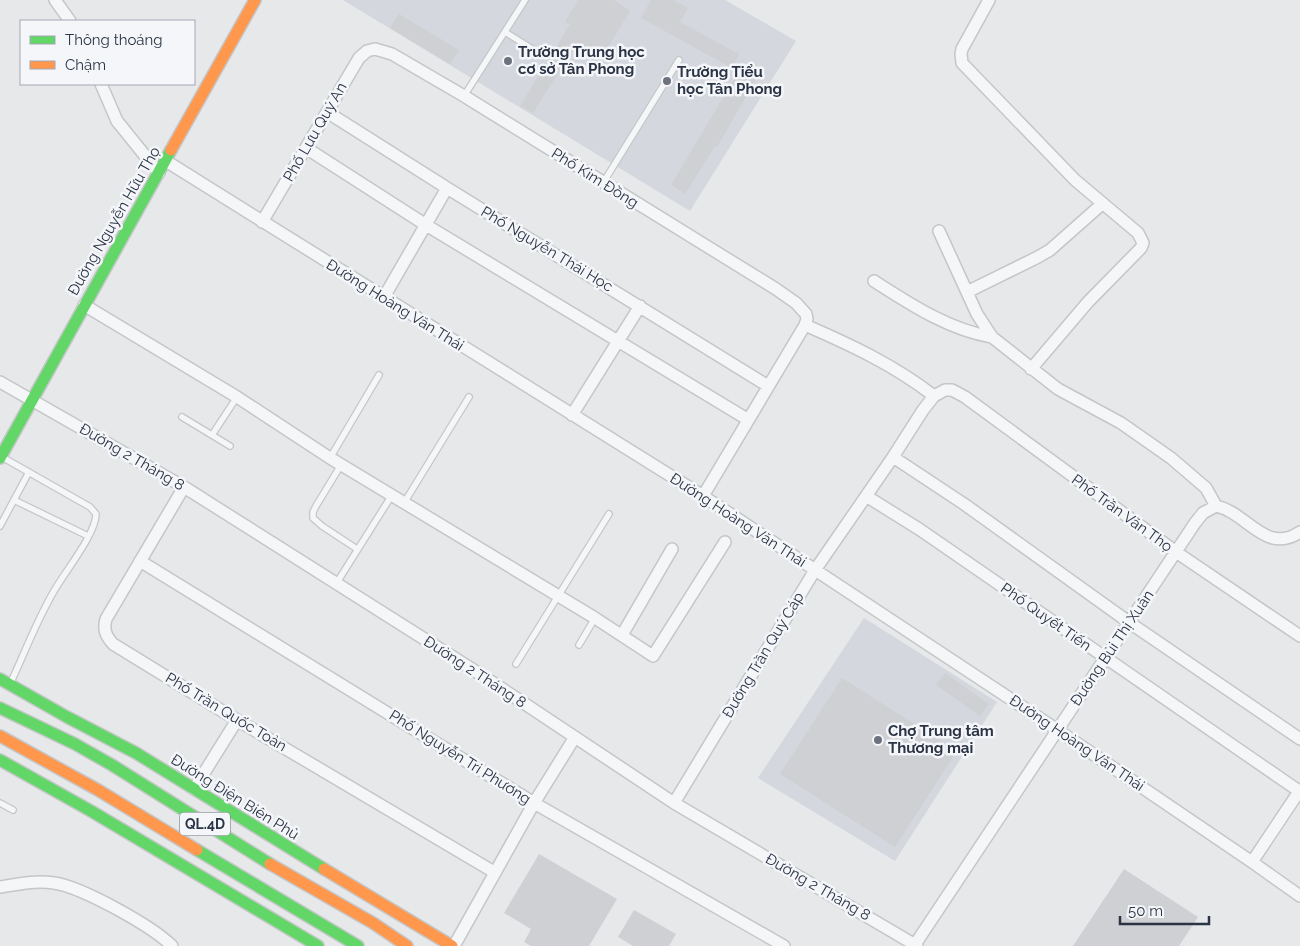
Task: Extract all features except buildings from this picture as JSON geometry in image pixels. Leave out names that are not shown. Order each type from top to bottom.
[{"type":"main road","name":"Đường Nguyễn Hữu Thọ","points":[[0,457],[254,0]]},
{"type":"main road","name":"Đường Điện Biên Phủ","points":[[5,682],[136,753],[328,872],[453,946]]},
{"type":"main road","name":"QL.4D","points":[[0,708],[75,744],[112,765],[408,946]]},
{"type":"main road","name":"QL.4D","points":[[0,736],[98,790],[358,946]]},
{"type":"main road","points":[[0,760],[91,811],[318,946]]},
{"type":"street","points":[[55,0],[69,20]]},
{"type":"street","points":[[989,0],[962,49],[962,63],[1068,173],[1138,233],[1143,243],[1141,248],[1088,302],[1031,369]]},
{"type":"street","name":"Phố Kim Đồng","points":[[375,49],[392,54],[464,96],[776,289],[796,303],[806,314],[806,322]]},
{"type":"street","name":"Phố Lưu Quý An","points":[[262,222],[359,58],[367,51],[375,49]]},
{"type":"street","points":[[101,85],[117,121],[159,173]]},
{"type":"street","name":"Phố Nguyễn Thái Học","points":[[327,112],[768,386]]},
{"type":"street","points":[[306,148],[426,225],[748,418]]},
{"type":"street","name":"Đường Hoàng Văn Thái","points":[[166,161],[702,496],[1056,729],[1300,896]]},
{"type":"street","points":[[384,297],[447,188]]},
{"type":"street","points":[[967,292],[1050,250],[1102,204]]},
{"type":"street","points":[[939,231],[977,314],[992,337],[1058,389],[1101,411],[1138,434],[1200,481],[1211,494],[1216,506],[1230,512],[1266,536],[1276,540],[1284,540],[1300,532]]},
{"type":"street","points":[[874,281],[952,326],[992,337]]},
{"type":"street","points":[[84,305],[237,397],[330,458],[595,618],[653,656],[726,542]]},
{"type":"street","points":[[572,415],[640,306]]},
{"type":"street","points":[[702,496],[806,322],[887,363],[934,396]]},
{"type":"street","name":"Đường 2 Tháng 8","points":[[0,382],[184,487],[486,678],[674,803],[915,946]]},
{"type":"street","name":"Đường Trần Quý Cáp","points":[[674,803],[815,570],[934,396],[945,390]]},
{"type":"street","name":"Phố Trần Văn Thọ","points":[[945,390],[952,390],[965,397],[1176,552],[1300,636]]},
{"type":"street","points":[[893,457],[964,504],[1130,623],[1300,738]]},
{"type":"street","name":"Phố Trần Quốc Toản","points":[[184,487],[106,619],[105,632],[108,638],[113,644],[237,720],[494,872]]},
{"type":"street","name":"Phố Quyết Tiến","points":[[866,496],[927,535],[1300,791]]},
{"type":"street","name":"Đường Bùi Thị Xuân","points":[[915,946],[1056,729],[1106,659],[1176,552],[1203,513],[1216,506]]},
{"type":"street","points":[[622,635],[672,549]]},
{"type":"street","name":"Phố Nguyễn Tri Phương","points":[[140,561],[534,803],[784,946]]},
{"type":"street","points":[[194,789],[237,720]]},
{"type":"street","points":[[453,946],[534,803],[575,738]]},
{"type":"street","points":[[1252,862],[1300,791]]},
{"type":"street","points":[[0,887],[42,882],[66,886],[112,907],[155,932],[172,946]]},
{"type":"lane","points":[[464,96],[525,0]]},
{"type":"lane","points":[[505,32],[536,52]]},
{"type":"lane","points":[[603,183],[679,60]]},
{"type":"lane","points":[[330,458],[379,375]]},
{"type":"lane","points":[[212,434],[237,397]]},
{"type":"lane","points":[[404,503],[469,397]]},
{"type":"lane","points":[[182,417],[230,446]]},
{"type":"lane","points":[[0,457],[94,510],[96,519],[88,536],[53,592],[5,682]]},
{"type":"lane","points":[[342,464],[316,506],[313,518],[357,549]]},
{"type":"lane","points":[[0,526],[29,472]]},
{"type":"lane","points":[[336,584],[392,495]]},
{"type":"lane","points":[[14,500],[88,536]]},
{"type":"lane","points":[[516,664],[610,514]]},
{"type":"lane","points":[[579,645],[595,618]]},
{"type":"lane","points":[[0,803],[13,810]]},
{"type":"shaded area","name":"Trường Tiểu học Tân Phong","points":[[343,0],[725,0],[796,41],[690,211]]},
{"type":"shaded area","name":"Chợ Trung tâm Thương mại","points":[[864,618],[997,702],[895,861],[758,778]]},
{"type":"traffic: fast","points":[[0,458],[171,150]]},
{"type":"traffic: fast","points":[[0,679],[136,753],[324,869]]},
{"type":"traffic: fast","points":[[0,708],[75,744],[112,765],[270,864]]},
{"type":"traffic: fast","points":[[0,760],[91,811],[318,946]]},
{"type":"traffic: fast","points":[[197,850],[358,946]]},
{"type":"traffic: slow","points":[[171,150],[255,0]]},
{"type":"traffic: slow","points":[[0,736],[98,790],[197,850]]},
{"type":"traffic: slow","points":[[270,864],[373,923],[407,946]]},
{"type":"traffic: slow","points":[[324,869],[452,946]]},
{"type":"place","name":"Trường Trung học cơ sở Tân Phong","points":[[508,61]]},
{"type":"place","name":"Trường Tiểu học Tân Phong","points":[[667,81]]},
{"type":"place","name":"Chợ Trung tâm Thương mại","points":[[878,740]]}]
